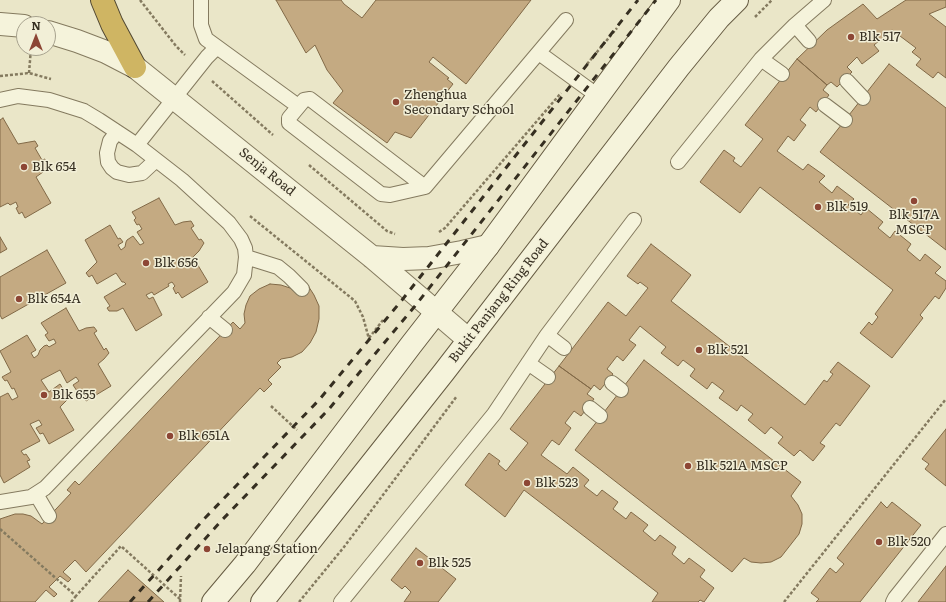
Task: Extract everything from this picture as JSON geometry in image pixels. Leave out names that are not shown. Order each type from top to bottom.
[{"type":"highway","points":[[102,0],[112,24],[135,66]]},
{"type":"main road","points":[[213,602],[245,564],[436,312],[488,246],[669,0]]},
{"type":"main road","name":"Bukit Panjang Ring Road","points":[[262,602],[469,340],[679,67],[719,18],[737,0]]},
{"type":"main road","points":[[0,24],[16,25]]},
{"type":"main road","name":"Senja Road","points":[[56,34],[99,49],[135,66],[372,257],[469,340]]},
{"type":"main road","points":[[372,257],[403,259],[429,258],[488,246]]},
{"type":"lane","points":[[201,0],[201,25],[202,32],[206,40],[298,106]]},
{"type":"lane","points":[[678,162],[761,59],[794,25],[824,0]]},
{"type":"lane","points":[[425,187],[310,99],[304,100],[289,118],[289,123],[381,194],[390,195],[425,187],[566,20]]},
{"type":"lane","points":[[794,25],[809,41]]},
{"type":"lane","points":[[137,145],[216,47]]},
{"type":"lane","points":[[539,53],[598,96]]},
{"type":"lane","points":[[761,59],[782,74]]},
{"type":"lane","points":[[847,81],[863,98]]},
{"type":"lane","points":[[0,100],[18,96],[49,100],[84,111],[117,132],[137,145],[182,180],[229,223],[241,239],[245,248],[246,257],[244,274],[234,292],[45,488],[26,498],[0,502]]},
{"type":"lane","points":[[825,105],[845,120]]},
{"type":"lane","points":[[117,132],[108,147],[107,158],[112,168],[117,172],[129,175],[142,173],[156,160]]},
{"type":"lane","points":[[340,602],[494,414],[547,335],[634,220]]},
{"type":"lane","points":[[246,257],[278,267],[302,289]]},
{"type":"lane","points":[[209,318],[225,330]]},
{"type":"lane","points":[[547,335],[564,348]]},
{"type":"lane","points":[[528,363],[548,377]]},
{"type":"lane","points":[[36,494],[49,516]]},
{"type":"lane","points":[[893,602],[946,534]]},
{"type":"path","points":[[140,0],[176,46],[198,68],[277,138]]},
{"type":"path","points":[[436,234],[445,228],[620,24]]},
{"type":"path","points":[[29,73],[30,56]]},
{"type":"path","points":[[308,164],[387,231],[401,236]]},
{"type":"path","points":[[369,338],[383,320]]},
{"type":"path","points":[[784,602],[946,399]]},
{"type":"path","points":[[271,406],[297,430]]},
{"type":"path","points":[[0,529],[76,596]]},
{"type":"path","points":[[71,602],[121,546],[180,601]]},
{"type":"path","points":[[180,601],[181,576]]},
{"type":"building","points":[[276,0],[341,0],[362,18],[376,0],[531,0],[466,84],[433,57],[429,62],[449,78],[447,79],[453,84],[411,138],[395,132],[387,143],[333,103],[343,91],[327,70],[315,45],[306,53]]},
{"type":"building","name":"Blk 517","points":[[906,0],[946,0],[946,7],[929,14],[946,27],[946,78],[938,72],[933,78],[916,65],[921,59],[912,52],[916,48],[892,30],[874,45],[879,51],[862,64],[857,57],[847,67],[852,72],[837,87],[831,82],[827,85],[797,59],[827,30],[863,4],[877,19]]},
{"type":"building","name":"Blk 519","points":[[797,59],[827,85],[823,90],[829,95],[816,112],[810,107],[800,120],[806,125],[794,141],[788,136],[777,151],[803,170],[808,164],[825,176],[819,182],[832,193],[837,186],[854,199],[848,205],[861,215],[866,208],[883,222],[878,228],[890,238],[895,231],[911,244],[907,250],[920,261],[925,254],[941,267],[935,273],[946,281],[946,288],[939,299],[935,296],[920,315],[923,318],[892,358],[860,333],[869,322],[872,325],[878,317],[875,314],[893,290],[760,187],[740,213],[700,182],[724,150],[735,158],[733,161],[741,167],[763,139],[745,125]]},
{"type":"building","name":"Blk 517A MSCP","points":[[889,64],[946,108],[946,250],[820,152]]},
{"type":"building","name":"Blk 654","points":[[3,118],[18,144],[35,141],[38,146],[35,148],[42,160],[45,159],[48,165],[43,172],[36,177],[51,203],[25,218],[22,212],[19,214],[16,208],[18,207],[16,202],[10,205],[8,203],[0,207],[0,120]]},
{"type":"building","name":"Blk 656","points":[[159,198],[175,225],[191,221],[194,226],[191,228],[199,240],[201,239],[204,243],[193,257],[208,282],[182,298],[178,292],[176,294],[173,288],[175,286],[172,282],[168,284],[169,286],[154,295],[152,292],[146,295],[149,299],[153,297],[162,315],[136,331],[123,308],[117,311],[109,311],[107,308],[110,306],[104,297],[126,284],[122,282],[116,273],[97,284],[92,275],[89,277],[86,273],[97,262],[85,240],[110,225],[118,239],[120,238],[123,242],[118,245],[121,250],[125,247],[127,240],[133,236],[140,245],[144,243],[137,232],[142,229],[134,220],[136,218],[132,212]]},
{"type":"building","points":[[0,237],[7,249],[0,253]]},
{"type":"building","name":"Blk 521","points":[[651,244],[691,275],[671,301],[805,405],[824,380],[827,382],[833,374],[830,372],[838,362],[870,386],[840,426],[836,423],[820,443],[825,446],[813,461],[800,450],[794,456],[778,443],[783,437],[771,427],[765,434],[748,420],[753,414],[741,405],[737,411],[719,398],[724,391],[712,382],[707,389],[690,376],[695,369],[683,360],[678,366],[661,353],[666,347],[640,326],[629,340],[636,345],[623,361],[617,356],[607,369],[613,374],[600,390],[594,385],[591,389],[559,366],[608,302],[626,316],[648,288],[640,282],[638,284],[627,276]]},
{"type":"building","name":"Blk 654A","points":[[47,250],[66,283],[2,319],[0,315],[0,277]]},
{"type":"building","name":"Blk 651A","points":[[270,284],[290,288],[298,294],[307,284],[319,306],[319,319],[316,332],[310,343],[302,352],[292,357],[281,359],[277,363],[281,367],[268,380],[272,384],[264,392],[260,388],[86,572],[75,560],[63,572],[71,579],[68,582],[60,576],[49,587],[57,594],[54,597],[46,590],[35,602],[0,602],[0,519],[15,514],[23,514],[31,516],[42,524],[71,493],[67,490],[75,481],[79,485],[233,322],[240,329],[245,323],[244,314],[250,296],[259,289]]},
{"type":"building","name":"Blk 655","points":[[66,308],[79,331],[94,327],[97,331],[94,333],[104,350],[106,348],[109,353],[98,364],[111,386],[86,401],[80,390],[77,391],[73,385],[79,381],[76,377],[67,383],[60,370],[41,380],[49,392],[60,384],[66,394],[69,392],[71,396],[60,407],[74,430],[49,444],[43,433],[40,434],[36,428],[42,425],[39,420],[30,424],[40,441],[21,451],[24,455],[26,454],[30,460],[27,461],[30,467],[4,483],[0,475],[0,397],[8,393],[12,400],[18,397],[14,388],[12,389],[7,380],[5,381],[2,377],[11,372],[0,351],[27,335],[36,350],[31,353],[34,358],[44,346],[47,345],[49,347],[56,343],[54,339],[49,341],[45,335],[48,333],[41,323]]},
{"type":"building","name":"Blk 521A MSCP","points":[[644,360],[801,482],[791,496],[798,505],[802,514],[802,524],[799,534],[781,557],[771,562],[761,563],[751,562],[744,558],[732,572],[575,450]]},
{"type":"building","name":"Blk 523","points":[[559,366],[591,389],[587,394],[594,399],[581,416],[574,411],[565,423],[571,428],[559,445],[552,440],[541,455],[567,474],[573,467],[589,480],[584,486],[597,496],[602,490],[618,502],[613,509],[626,519],[631,512],[648,525],[643,531],[655,541],[660,535],[676,547],[672,554],[684,564],[689,558],[705,570],[700,577],[714,588],[704,602],[700,600],[698,602],[652,602],[658,593],[524,490],[505,517],[465,485],[489,453],[500,461],[498,464],[506,471],[528,443],[510,429]]},
{"type":"building","points":[[946,429],[946,486],[925,469],[929,464],[922,459]]},
{"type":"building","name":"Blk 520","points":[[881,502],[887,508],[892,502],[921,525],[860,602],[816,602],[819,599],[811,593],[830,568],[836,573],[844,564],[837,558]]},
{"type":"building","name":"Blk 525","points":[[416,548],[456,579],[438,602],[404,602],[411,592],[405,586],[402,589],[391,580]]},
{"type":"building","points":[[946,566],[946,602],[918,602]]},
{"type":"building","points":[[128,570],[164,602],[98,602]]},
{"type":"railway","points":[[130,602],[205,518],[319,400],[402,300],[638,0]]},
{"type":"railway","points":[[148,602],[223,519],[329,409],[415,306],[656,0]]},
{"type":"place","name":"Blk 517","points":[[851,37]]},
{"type":"place","name":"Zhenghua Secondary School","points":[[396,102]]},
{"type":"place","name":"Blk 654","points":[[24,167]]},
{"type":"place","name":"Blk 517A MSCP","points":[[914,201]]},
{"type":"place","name":"Blk 519","points":[[818,207]]},
{"type":"place","name":"Blk 656","points":[[146,263]]},
{"type":"place","name":"Blk 654A","points":[[19,299]]},
{"type":"place","name":"Blk 521","points":[[699,350]]},
{"type":"place","name":"Blk 655","points":[[44,395]]},
{"type":"place","name":"Blk 651A","points":[[170,436]]},
{"type":"place","name":"Blk 521A MSCP","points":[[688,466]]},
{"type":"place","name":"Blk 523","points":[[527,483]]},
{"type":"place","name":"Blk 520","points":[[879,542]]},
{"type":"place","name":"Jelapang Station","points":[[207,549]]},
{"type":"place","name":"Blk 525","points":[[420,563]]}]
